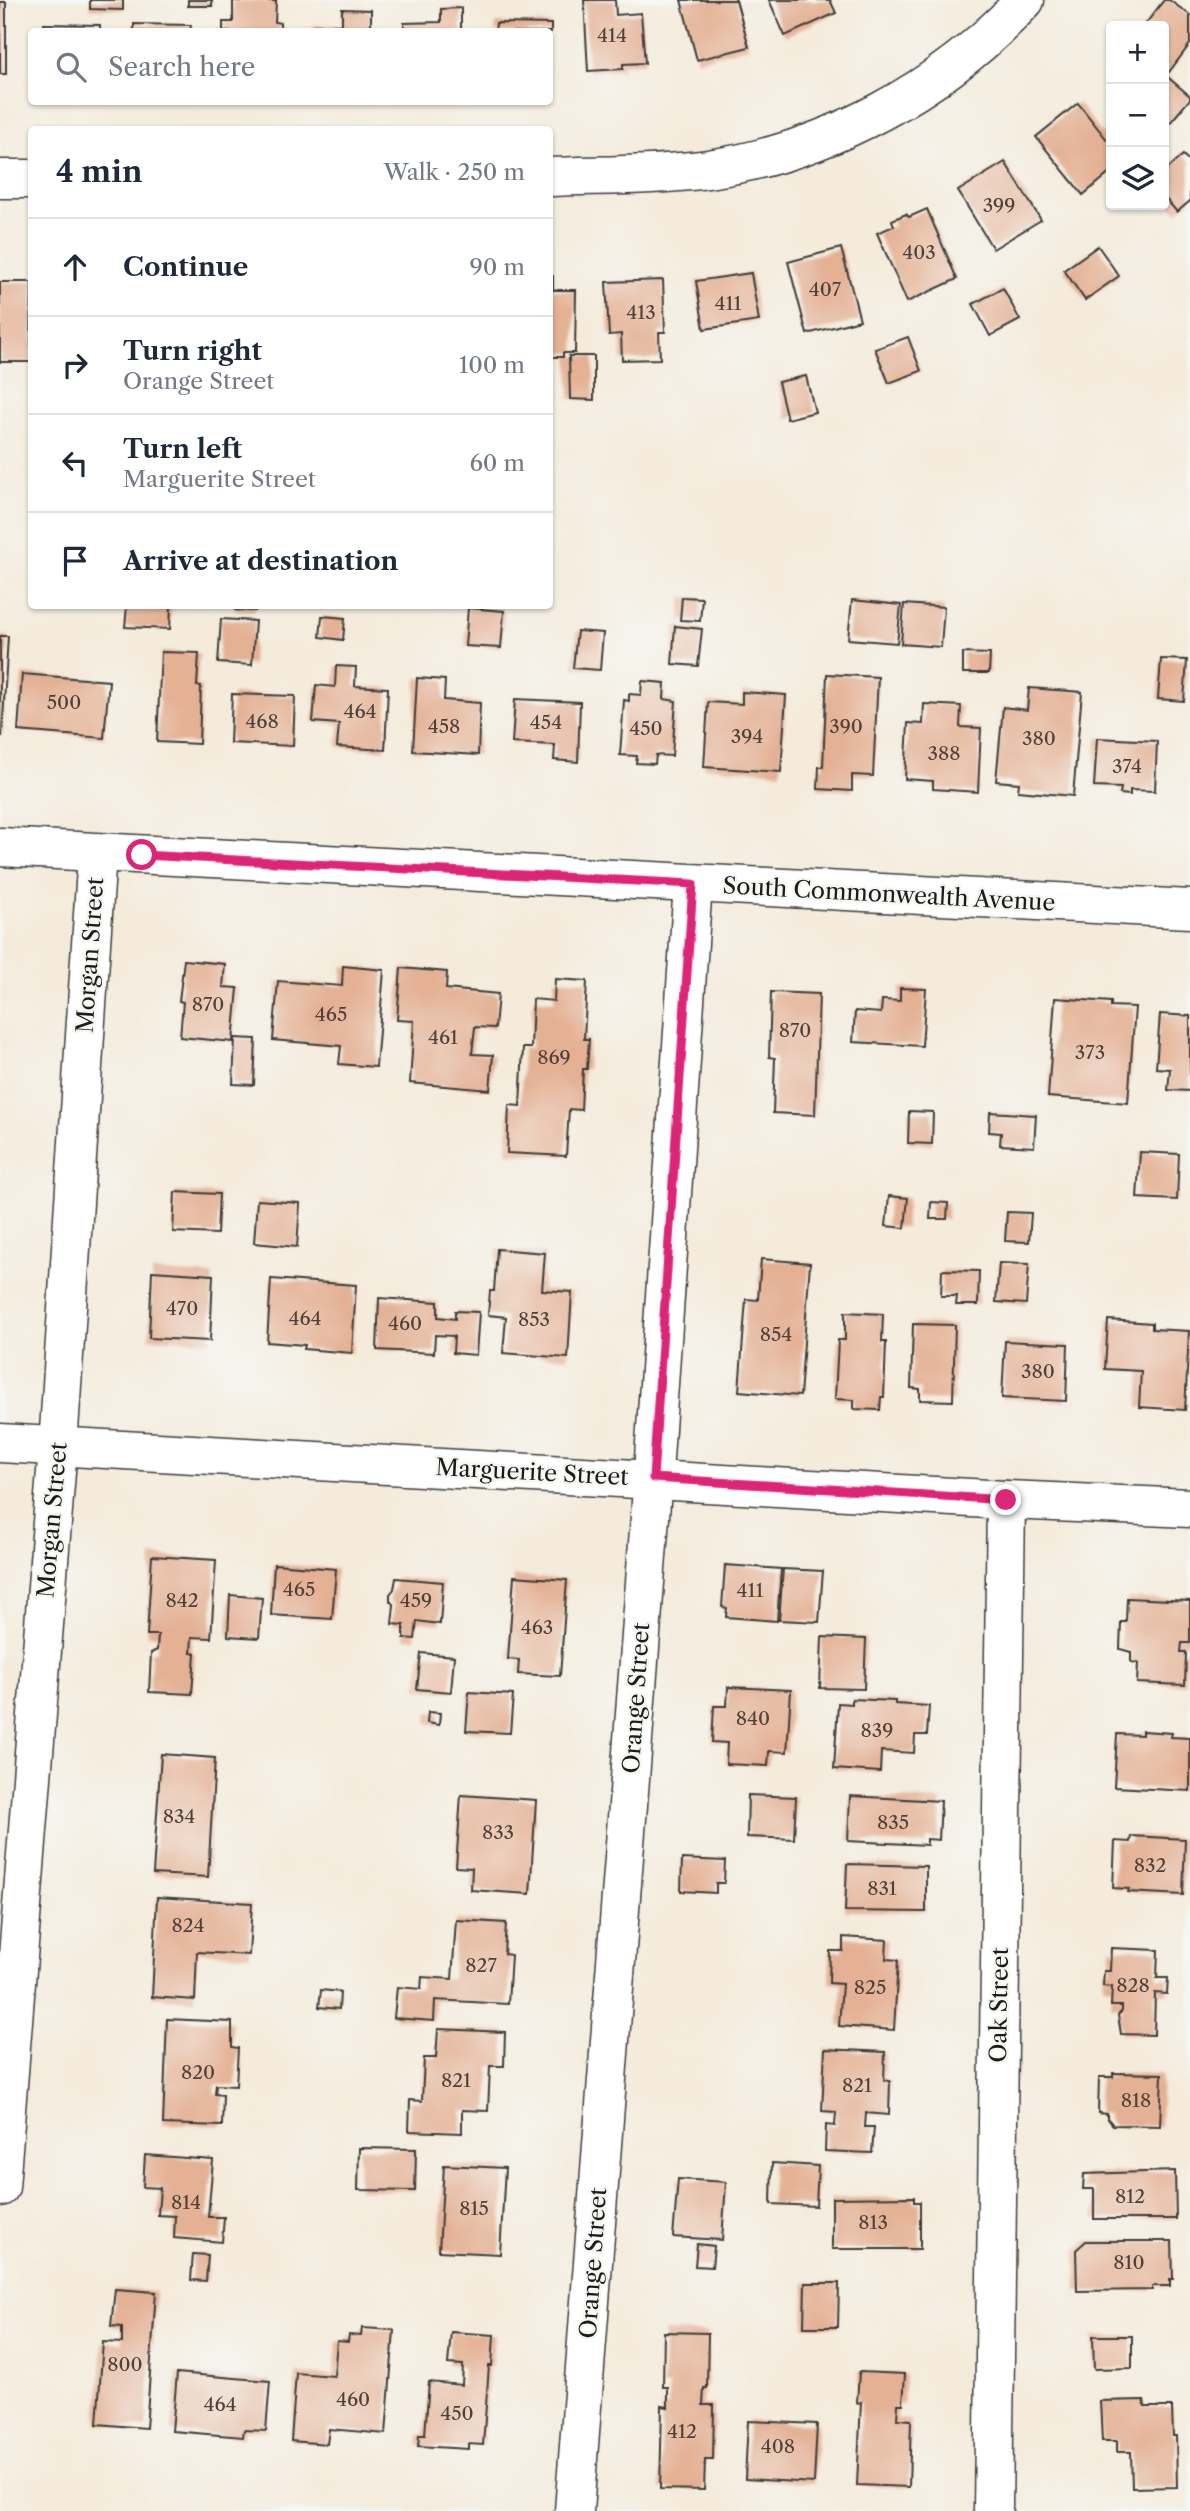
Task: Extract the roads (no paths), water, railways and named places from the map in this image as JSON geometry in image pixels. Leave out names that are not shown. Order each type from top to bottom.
[{"type":"street","points":[[553,177],[708,169],[752,161],[800,147],[859,122],[928,83],[959,62],[1025,0]]},
{"type":"street","points":[[0,179],[28,180]]},
{"type":"street","name":"South Commonwealth Avenue","points":[[0,847],[1190,909]]},
{"type":"street","name":"Morgan Street","points":[[0,2187],[58,1446],[96,853]]},
{"type":"street","name":"Orange Street","points":[[573,2511],[653,1478],[693,884]]},
{"type":"street","name":"Marguerite Street","points":[[0,1443],[1190,1508]]},
{"type":"street","name":"Oak Street","points":[[993,2511],[1006,1500]]}]
